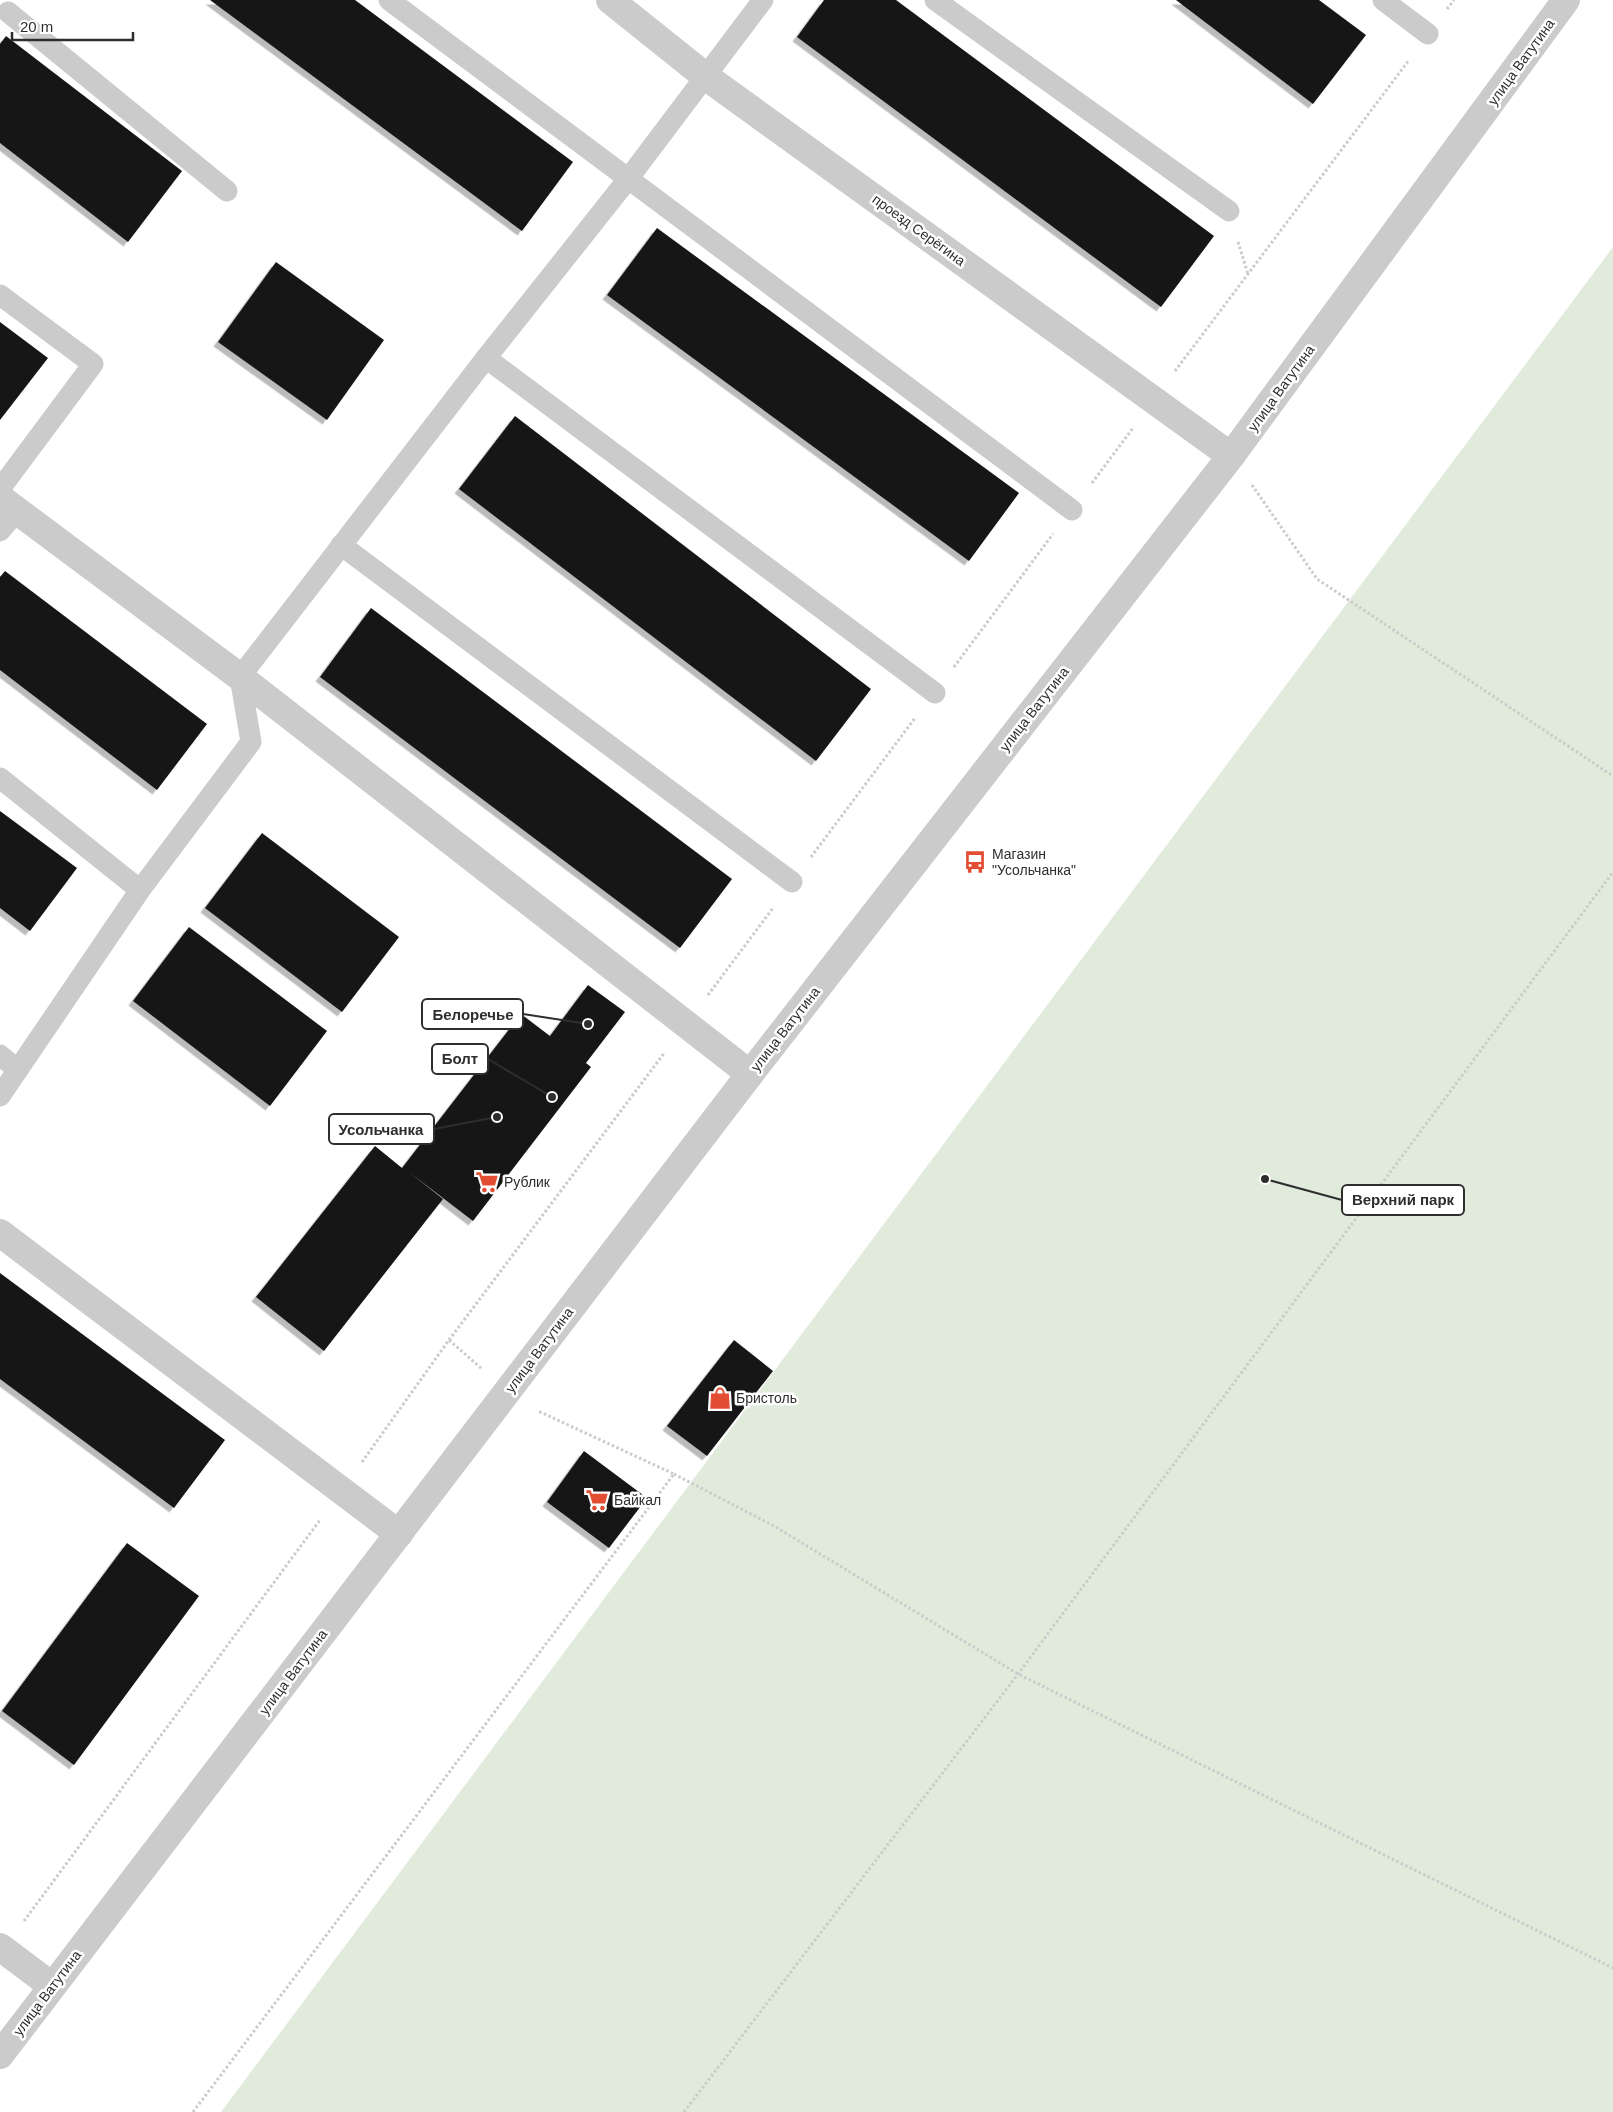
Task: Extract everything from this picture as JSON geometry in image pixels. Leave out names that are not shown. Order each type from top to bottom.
[{"type":"street","name":"проезд Серёгина","points":[[610,0],[705,76],[1231,456]]},
{"type":"street","name":"улица Ватутина","points":[[0,2054],[750,1074],[1231,456],[1566,0]]},
{"type":"street","points":[[9,504],[240,678],[750,1074]]},
{"type":"street","points":[[0,1233],[398,1534]]},
{"type":"street","points":[[1,1948],[52,1986]]},
{"type":"lane","points":[[389,0],[1072,510]]},
{"type":"lane","points":[[0,1096],[140,890],[251,742],[240,678],[486,358],[628,179],[763,0]]},
{"type":"lane","points":[[935,0],[1230,211]]},
{"type":"lane","points":[[1383,0],[1428,34]]},
{"type":"lane","points":[[9,11],[227,191]]},
{"type":"lane","points":[[0,295],[93,364],[0,489]]},
{"type":"lane","points":[[486,358],[934,693]]},
{"type":"lane","points":[[0,531],[9,504]]},
{"type":"lane","points":[[341,545],[792,882]]},
{"type":"lane","points":[[0,778],[140,890]]},
{"type":"lane","points":[[0,1055],[18,1070]]},
{"type":"path","points":[[1231,456],[1317,579],[1613,776]]},
{"type":"path","points":[[684,2112],[1018,1674],[1613,872]]},
{"type":"path","points":[[1,1948],[342,1490],[449,1340],[486,1373]]},
{"type":"path","points":[[531,1408],[674,1474],[774,1526],[1018,1674],[1613,1968]]},
{"type":"path","points":[[193,2112],[674,1474]]},
{"type":"green space","points":[[1613,247],[1613,2112],[221,2112]]},
{"type":"building","points":[[210,0],[355,0],[573,162],[522,231]]},
{"type":"building","points":[[824,0],[896,0],[1214,236],[1161,307],[797,37]]},
{"type":"building","points":[[1176,0],[1319,0],[1366,35],[1313,104]]},
{"type":"building","points":[[6,36],[182,171],[128,242],[0,143],[0,44]]},
{"type":"building","points":[[657,228],[1019,493],[969,561],[607,295]]},
{"type":"building","points":[[276,262],[384,340],[327,420],[218,342]]},
{"type":"building","points":[[0,322],[48,358],[0,420]]},
{"type":"building","points":[[515,416],[871,689],[816,761],[459,489]]},
{"type":"building","points":[[5,571],[207,724],[157,790],[0,670],[0,577]]},
{"type":"building","points":[[371,608],[732,879],[680,948],[320,677]]},
{"type":"building","points":[[0,811],[77,868],[30,931],[0,908]]},
{"type":"building","points":[[262,833],[399,937],[342,1012],[205,908]]},
{"type":"building","points":[[189,927],[327,1031],[270,1106],[133,1001]]},
{"type":"building","points":[[588,985],[625,1012],[586,1063],[591,1067],[473,1221],[409,1172],[443,1199],[324,1351],[256,1297],[375,1146],[402,1168],[521,1014],[550,1036]]},
{"type":"building","points":[[0,1273],[225,1440],[174,1508],[0,1379]]},
{"type":"building","name":"Бристоль","points":[[734,1340],[773,1371],[707,1456],[667,1426]]},
{"type":"building","name":"Байкал","points":[[584,1451],[647,1498],[609,1548],[547,1502]]},
{"type":"building","points":[[127,1543],[199,1596],[74,1765],[2,1711]]},
{"type":"place","name":"Магазин \"Усольчанка\"","points":[[975,862]]},
{"type":"place","name":"Белоречье","points":[[588,1024]]},
{"type":"place","name":"Болт","points":[[552,1097]]},
{"type":"place","name":"Усольчанка","points":[[497,1117]]},
{"type":"place","name":"Верхний парк","points":[[1265,1179]]},
{"type":"place","name":"Рублик","points":[[487,1182]]},
{"type":"place","name":"Бристоль","points":[[720,1398]]},
{"type":"place","name":"Байкал","points":[[597,1500]]}]
